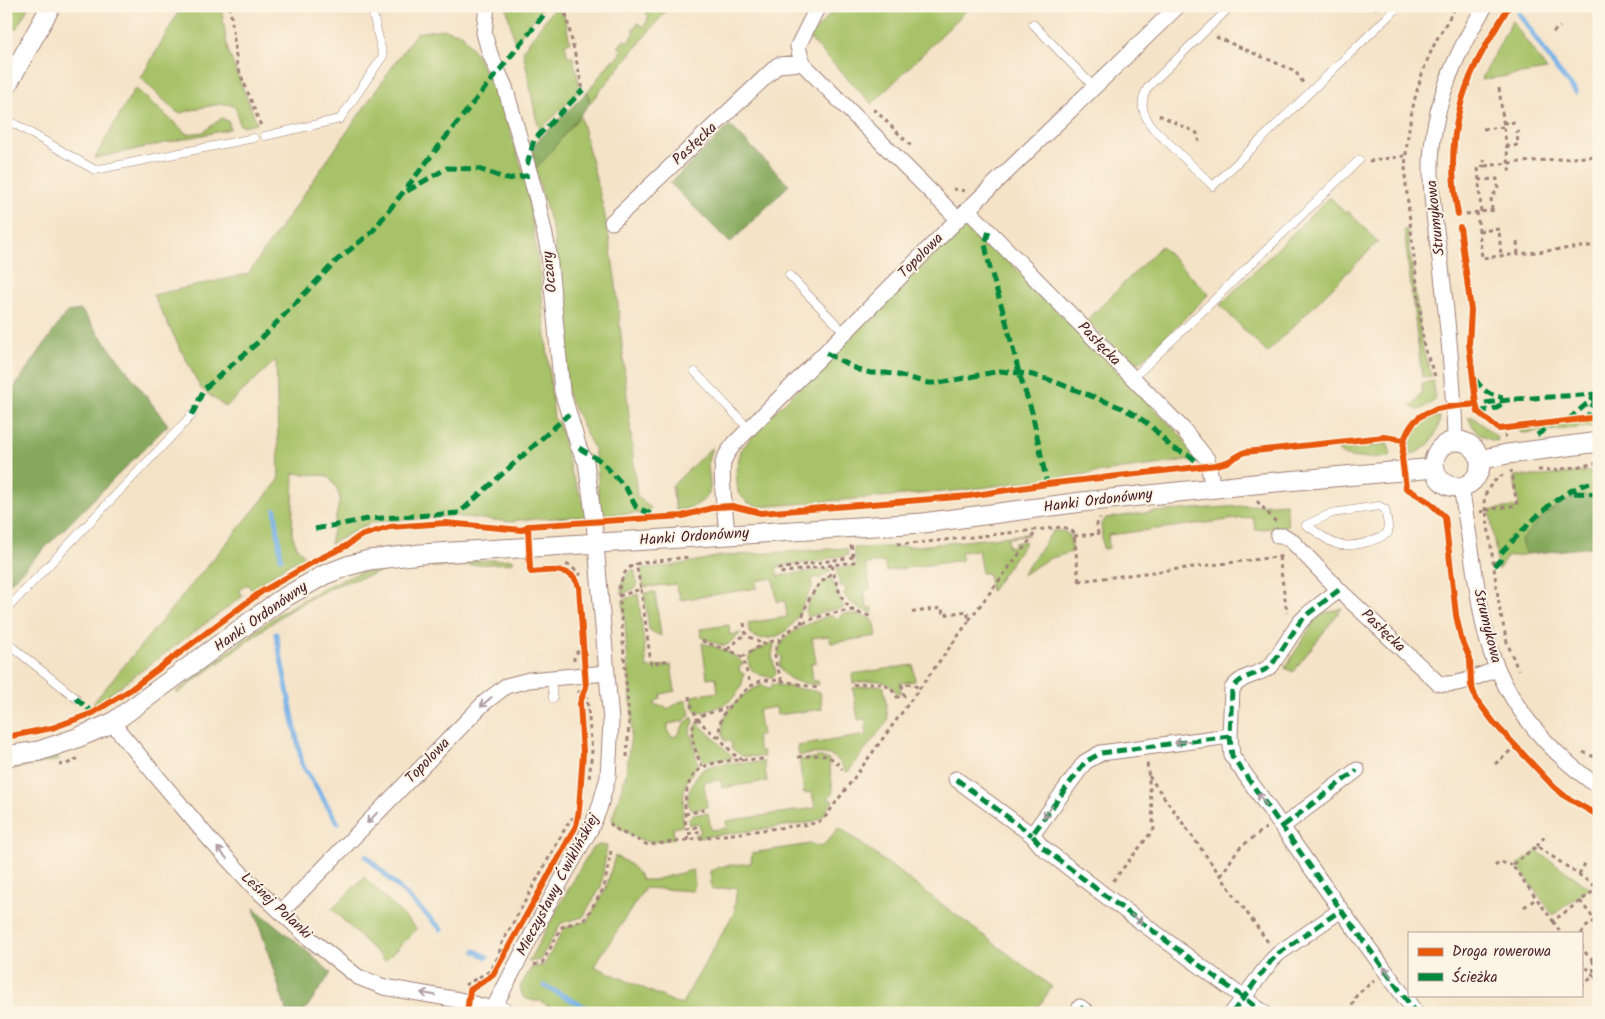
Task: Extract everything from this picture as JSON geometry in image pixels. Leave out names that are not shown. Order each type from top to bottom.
[{"type":"street","points":[[8,82],[51,6]]},
{"type":"street","name":"Oczary","points":[[488,6],[484,33],[490,54],[504,87],[531,175],[550,254],[562,391],[579,448],[586,462],[596,543]]},
{"type":"street","name":"Pasłęcka","points":[[612,222],[798,46],[820,6]]},
{"type":"street","name":"Topolowa","points":[[727,534],[723,462],[730,449],[963,214],[1178,6]]},
{"type":"street","name":"Strumykowa","points":[[1455,441],[1447,323],[1432,190],[1432,146],[1447,79],[1466,37],[1485,6]]},
{"type":"street","points":[[778,65],[802,63],[798,46]]},
{"type":"street","name":"Pasłęcka","points":[[802,63],[963,214],[1133,378],[1182,428],[1207,459],[1212,488]]},
{"type":"street","points":[[1449,442],[1464,442],[1471,445],[1477,452],[1480,460],[1480,469],[1476,477],[1469,483],[1461,486],[1444,482],[1435,468],[1436,456],[1439,450],[1449,442]]},
{"type":"street","points":[[1480,460],[1507,454],[1599,442]]},
{"type":"street","name":"Hanki Ordonówny","points":[[6,756],[39,751],[112,723],[280,600],[302,586],[347,566],[369,560],[395,556],[923,522],[1212,488],[1435,468]]},
{"type":"street","name":"Strumykowa","points":[[1461,486],[1482,619],[1497,669],[1512,697],[1542,738],[1573,768],[1599,787]]},
{"type":"street","name":"Pasłęcka","points":[[1281,536],[1292,541],[1339,590],[1438,683],[1461,682],[1497,669]]},
{"type":"street","name":"Mieczysławy Ćwiklińskiej","points":[[493,1008],[591,828],[599,809],[608,777],[611,721],[599,598],[596,543]]},
{"type":"street","points":[[1339,590],[1300,622],[1271,666],[1242,678],[1232,689],[1230,736],[1233,759],[1416,1013]]},
{"type":"street","name":"Topolowa","points":[[281,912],[484,703],[506,686],[528,680],[607,673]]},
{"type":"street","name":"Leśnej Polanki","points":[[112,723],[228,860],[309,938],[358,977],[384,987],[493,1008]]},
{"type":"street","points":[[1032,835],[1085,762],[1101,753],[1230,736]]},
{"type":"street","points":[[1280,823],[1357,770]]},
{"type":"street","points":[[956,779],[1032,835],[1042,847],[1103,894],[1264,1013]]},
{"type":"street","points":[[1232,1013],[1277,955],[1340,910]]},
{"type":"lane","points":[[265,136],[340,119],[383,56],[371,6]]},
{"type":"lane","points":[[1231,6],[1148,87],[1142,97],[1142,107],[1152,127],[1213,186],[1399,6]]},
{"type":"lane","points":[[1033,24],[1094,87]]},
{"type":"lane","points":[[6,119],[95,170],[254,138]]},
{"type":"lane","points":[[1133,378],[1359,160]]},
{"type":"lane","points":[[789,275],[845,334]]},
{"type":"lane","points":[[695,372],[749,429]]},
{"type":"lane","points":[[6,610],[192,415]]},
{"type":"lane","points":[[1379,506],[1385,509],[1388,533],[1378,540],[1341,545],[1306,526],[1332,513],[1379,506]]},
{"type":"lane","points":[[6,642],[76,698]]},
{"type":"lane","points":[[551,678],[553,698]]},
{"type":"lane","name":"Leśnej Polanki","points":[[493,1008],[520,1013]]},
{"type":"path","points":[[230,6],[236,65],[265,136]]},
{"type":"path","points":[[564,6],[583,90]]},
{"type":"path","points":[[1553,32],[1560,26]]},
{"type":"path","points":[[1205,32],[1295,71],[1302,82]]},
{"type":"path","points":[[1499,88],[1510,175]]},
{"type":"path","points":[[1142,107],[1191,129],[1197,134],[1199,142]]},
{"type":"path","points":[[870,110],[876,111],[915,150]]},
{"type":"path","points":[[1483,129],[1519,122]]},
{"type":"path","points":[[1506,147],[1518,145],[1517,132],[1520,131]]},
{"type":"path","points":[[1359,160],[1372,162],[1406,156]]},
{"type":"path","points":[[1599,156],[1508,162],[1478,167],[1479,231],[1482,258],[1599,245]]},
{"type":"path","points":[[1484,160],[1485,166]]},
{"type":"path","points":[[1458,215],[1494,210],[1491,197],[1498,190],[1497,179],[1479,180]]},
{"type":"path","points":[[947,184],[954,190],[969,191]]},
{"type":"path","points":[[1479,231],[1499,229],[1500,256]]},
{"type":"path","points":[[1517,242],[1518,254]]},
{"type":"path","points":[[1499,429],[1508,428]]},
{"type":"path","points":[[1534,470],[1556,470],[1599,463]]},
{"type":"path","points":[[1465,515],[1516,505],[1509,465]]},
{"type":"path","points":[[1516,471],[1500,476],[1491,485],[1485,497],[1500,611],[1507,642],[1521,677]]},
{"type":"path","points":[[1257,500],[1276,521],[1281,536]]},
{"type":"path","points":[[892,544],[909,544],[1062,527],[1074,533],[1079,582],[1305,554]]},
{"type":"path","points":[[621,832],[648,845],[817,823],[826,816],[1033,536],[1034,530]]},
{"type":"path","points":[[852,545],[854,562],[780,573],[780,569],[853,557]]},
{"type":"path","points":[[842,546],[860,545]]},
{"type":"path","points":[[1279,556],[1291,636]]},
{"type":"path","points":[[671,660],[651,664],[636,563],[695,557]]},
{"type":"path","points":[[832,565],[840,593],[852,610]]},
{"type":"path","points":[[561,571],[571,574],[577,581]]},
{"type":"path","points":[[801,625],[806,602],[813,590],[834,572]]},
{"type":"path","points":[[599,598],[620,596],[641,589]]},
{"type":"path","points":[[908,613],[942,608],[943,615],[967,611],[969,621]]},
{"type":"path","points":[[742,657],[801,625],[835,612],[852,610],[874,617]]},
{"type":"path","points":[[744,623],[746,635],[763,644]]},
{"type":"path","points":[[727,650],[746,633]]},
{"type":"path","points":[[780,638],[775,654],[782,681]]},
{"type":"path","points":[[702,641],[742,657],[751,686]]},
{"type":"path","points":[[580,703],[586,687],[582,642]]},
{"type":"path","points":[[719,737],[720,720],[727,707],[751,686],[761,681],[775,680],[819,688]]},
{"type":"path","points":[[853,685],[884,684],[897,697],[904,696],[902,685],[912,684],[919,688]]},
{"type":"path","points":[[689,696],[691,710],[698,719],[719,737],[733,754],[743,760]]},
{"type":"path","points":[[702,767],[695,750],[692,733],[693,727],[701,716],[727,707]]},
{"type":"path","points":[[1103,894],[1154,829],[1146,746]]},
{"type":"path","points":[[1495,764],[1516,746]]},
{"type":"path","points":[[1576,748],[1599,759]]},
{"type":"path","points":[[798,757],[827,756],[842,769]]},
{"type":"path","points":[[688,841],[687,834],[698,832],[698,827],[686,829],[685,814],[688,787],[694,774],[707,764],[764,759]]},
{"type":"path","points":[[1149,776],[1277,955]]},
{"type":"path","points":[[685,814],[708,809]]},
{"type":"path","points":[[576,826],[579,810]]},
{"type":"path","points":[[1221,876],[1238,849],[1280,823]]},
{"type":"path","points":[[1512,865],[1537,846],[1546,835]]},
{"type":"path","points":[[1537,846],[1599,888],[1552,920]]},
{"type":"path","points":[[1495,866],[1500,862],[1512,865],[1560,932]]},
{"type":"path","points":[[1579,874],[1586,862]]},
{"type":"path","points":[[1524,907],[1536,899]]},
{"type":"path","points":[[1580,901],[1597,919],[1587,926],[1582,933]]},
{"type":"path","points":[[464,1001],[470,990],[493,975],[506,951]]},
{"type":"path","points":[[1583,954],[1599,962]]},
{"type":"path","points":[[464,1001],[460,989],[490,971],[498,957]]},
{"type":"path","points":[[1593,960],[1594,976]]},
{"type":"path","points":[[1582,962],[1599,982]]},
{"type":"path","points":[[1349,1013],[1357,994],[1386,971]]},
{"type":"path","points":[[1582,985],[1594,976]]},
{"type":"green space","points":[[6,6],[29,6],[16,29],[6,31]]},
{"type":"green space","points":[[182,6],[221,6],[228,51],[257,123],[243,126],[239,124],[235,108],[225,104],[180,113],[175,111],[141,78]]},
{"type":"green space","points":[[506,6],[544,6],[515,43]]},
{"type":"green space","points":[[652,6],[670,6],[590,103],[588,91],[613,59],[615,60],[621,54],[619,52],[622,49],[618,47],[624,40],[628,42],[635,33],[632,30],[638,23],[643,27],[649,16],[646,13]]},
{"type":"green space","points":[[837,6],[971,6],[872,104],[809,38]]},
{"type":"green space","points":[[554,8],[558,12],[563,11],[570,42],[565,44],[568,57],[573,57],[580,87],[576,89],[577,94],[540,130],[523,50]]},
{"type":"green space","points":[[1512,21],[1547,70],[1481,80]]},
{"type":"green space","points":[[442,29],[462,34],[475,53],[502,105],[526,181],[540,276],[554,419],[559,423],[571,472],[589,516],[518,520],[513,522],[453,516],[372,522],[330,544],[340,498],[336,487],[328,476],[294,473],[292,534],[297,547],[305,557],[282,568],[252,590],[247,584],[239,590],[243,596],[95,705],[93,703],[279,480],[276,360],[226,407],[201,389],[153,295],[248,274],[416,33]]},
{"type":"green space","points":[[135,88],[187,134],[203,132],[222,118],[229,122],[230,129],[95,158]]},
{"type":"green space","points":[[588,91],[590,103],[535,169],[532,159],[536,142]]},
{"type":"green space","points":[[580,115],[604,211],[610,244],[616,285],[637,496],[651,508],[645,513],[601,515],[598,509],[598,475],[594,449],[568,396],[554,235],[535,169]]},
{"type":"green space","points":[[730,125],[789,185],[730,243],[670,183]]},
{"type":"green space","points":[[1330,197],[1345,213],[1348,211],[1378,242],[1267,353],[1220,305]]},
{"type":"green space","points":[[971,223],[1180,435],[1199,459],[965,490],[758,507],[747,502],[738,493],[736,471],[741,450],[758,429],[963,224]]},
{"type":"green space","points":[[1407,229],[1422,346],[1432,376],[1422,377],[1404,230]]},
{"type":"green space","points":[[1161,246],[1209,294],[1141,362],[1130,363],[1087,320]]},
{"type":"green space","points":[[81,310],[168,425],[6,587],[6,399],[67,312]]},
{"type":"green space","points":[[1433,381],[1434,400],[1419,410],[1411,407],[1422,392],[1422,383]]},
{"type":"green space","points":[[1440,417],[1437,430],[1431,442],[1422,450],[1409,454],[1411,439],[1416,428],[1426,420]]},
{"type":"green space","points":[[1468,417],[1473,417],[1498,438],[1497,441],[1479,434]]},
{"type":"green space","points":[[1599,420],[1599,426],[1522,433],[1517,430]]},
{"type":"green space","points":[[1388,444],[1390,457],[1354,457],[1342,454],[1338,450]]},
{"type":"green space","points":[[712,447],[708,462],[710,485],[707,496],[698,504],[676,511],[672,486]]},
{"type":"green space","points":[[1599,470],[1599,502],[1585,495],[1524,550],[1528,554],[1507,557],[1498,570],[1490,510],[1519,506],[1514,476],[1544,476]]},
{"type":"green space","points":[[1585,495],[1599,502],[1599,546],[1528,554],[1524,550],[1521,540],[1542,518],[1557,506]]},
{"type":"green space","points":[[1286,503],[1288,526],[1255,530],[1253,517],[1108,535],[1109,548],[1103,549],[1101,524],[1106,518],[1152,512]]},
{"type":"green space","points":[[1053,531],[1063,531],[1070,535],[1072,552],[1048,559],[1022,575]]},
{"type":"green space","points":[[1028,534],[1008,538],[1008,547],[1014,546],[1014,543],[1025,541],[1025,543],[991,591],[988,573],[982,573],[978,550],[961,552],[962,560],[886,571],[884,562],[866,564],[870,589],[864,591],[867,608],[872,607],[873,613],[857,608],[858,604],[856,603],[855,607],[843,594],[846,592],[845,587],[840,586],[836,568],[853,566],[856,563],[853,548],[919,546]]},
{"type":"green space","points":[[846,548],[848,555],[829,558],[824,561],[776,567],[778,576],[830,568],[830,571],[820,579],[817,577],[813,579],[811,583],[813,586],[792,625],[786,631],[769,638],[759,638],[750,634],[748,623],[787,617],[785,601],[777,602],[773,578],[756,581],[757,588],[680,600],[676,584],[646,587],[643,585],[641,571],[643,568],[672,566],[721,556]]},
{"type":"green space","points":[[512,559],[514,561],[510,563],[432,567],[433,563]]},
{"type":"green space","points":[[421,564],[423,568],[383,571],[340,584],[314,596],[284,614],[177,694],[176,692],[278,614],[325,587],[359,573]]},
{"type":"green space","points":[[632,570],[635,571],[637,586],[622,594],[624,580]]},
{"type":"green space","points":[[828,578],[832,579],[844,608],[807,617],[806,612],[809,601]]},
{"type":"green space","points":[[655,592],[661,636],[649,630],[644,593]]},
{"type":"green space","points":[[638,594],[647,668],[671,665],[675,691],[661,694],[660,699],[654,705],[665,706],[667,710],[686,700],[690,714],[684,721],[668,724],[668,732],[672,737],[678,735],[684,724],[692,717],[694,721],[690,732],[698,763],[684,790],[682,826],[673,828],[674,838],[653,842],[641,840],[629,834],[612,819],[626,775],[631,734],[632,714],[623,600]]},
{"type":"green space","points":[[1342,608],[1293,672],[1285,668],[1315,620],[1324,613]]},
{"type":"green space","points":[[842,614],[859,615],[871,619],[875,624],[877,636],[831,643],[829,636],[812,638],[816,662],[811,663],[813,681],[818,681],[819,685],[790,679],[779,665],[782,657],[778,654],[784,639],[814,622],[832,615],[838,619]]},
{"type":"green space","points":[[729,625],[730,635],[741,633],[727,645],[724,646],[702,638],[700,629]]},
{"type":"green space","points":[[702,643],[719,648],[735,656],[743,664],[739,667],[740,672],[744,674],[739,690],[729,701],[698,713],[693,706],[692,696],[718,692],[716,677],[707,678]]},
{"type":"green space","points":[[772,643],[774,644],[772,656],[776,673],[772,677],[767,677],[753,671],[749,664],[749,659],[751,654]]},
{"type":"green space","points":[[913,665],[915,681],[900,683],[901,693],[897,693],[882,682],[853,683],[852,674]]},
{"type":"green space","points":[[772,684],[820,692],[822,709],[777,715],[776,707],[758,710],[762,735],[756,736],[759,751],[763,751],[764,757],[742,756],[731,748],[730,741],[725,741],[722,732],[726,714],[747,693],[763,685],[769,689],[772,687]]},
{"type":"green space","points":[[879,685],[884,687],[888,720],[848,772],[845,771],[837,759],[826,754],[799,756],[797,746],[867,735],[865,719],[858,720],[853,688]]},
{"type":"green space","points":[[698,723],[732,758],[705,762],[695,744],[694,733]]},
{"type":"green space","points":[[56,757],[59,760],[6,770],[6,766],[27,764]]},
{"type":"green space","points":[[821,757],[829,760],[833,792],[828,799],[833,801],[823,816],[814,822],[696,838],[694,835],[701,833],[699,824],[689,825],[688,819],[692,815],[708,813],[711,830],[727,828],[726,821],[815,808],[812,792],[804,793],[799,760]]},
{"type":"green space","points":[[764,762],[767,781],[722,788],[721,780],[704,782],[707,807],[695,810],[689,806],[688,794],[697,775],[705,768],[726,763]]},
{"type":"green space","points":[[839,827],[1052,987],[1034,1013],[558,1013],[541,1001],[533,1001],[523,997],[520,987],[531,968],[544,965],[564,928],[588,921],[606,888],[615,856],[631,865],[642,880],[653,880],[693,870],[695,884],[693,891],[645,888],[594,966],[681,1005],[734,913],[737,887],[712,890],[710,871],[723,866],[751,863],[752,853],[810,844],[822,847]]},
{"type":"green space","points":[[599,845],[607,846],[601,887],[583,917],[561,923],[540,960],[528,962],[591,849]]},
{"type":"green space","points":[[1537,851],[1590,888],[1553,915],[1517,865]]},
{"type":"green space","points":[[364,877],[417,929],[385,961],[332,909]]},
{"type":"green space","points":[[254,908],[331,973],[303,1013],[287,1013]]},
{"type":"waterway","points":[[1519,13],[1558,71],[1576,92]]},
{"type":"waterway","points":[[275,510],[281,558]]},
{"type":"waterway","points":[[276,634],[302,764],[338,823]]},
{"type":"waterway","points":[[366,856],[441,929]]},
{"type":"waterway","points":[[475,951],[487,957]]},
{"type":"waterway","points":[[545,986],[596,1013]]},
{"type":"marked path","points":[[192,415],[204,389],[257,343],[336,261],[372,232],[551,6]]},
{"type":"marked path","points":[[527,165],[534,140],[583,90]]},
{"type":"marked path","points":[[407,191],[447,168],[479,169],[507,179],[531,175]]},
{"type":"marked path","points":[[989,231],[985,244],[990,268],[1019,373],[1032,412],[1047,484]]},
{"type":"marked path","points":[[826,353],[859,370],[898,375],[928,383],[939,383],[1000,371],[1029,374],[1050,380],[1122,408],[1137,416],[1152,427],[1171,447],[1190,456],[1202,466]]},
{"type":"marked path","points":[[1475,379],[1487,392],[1494,396],[1503,397]]},
{"type":"marked path","points":[[1476,398],[1476,404],[1517,399],[1598,394]]},
{"type":"marked path","points":[[1568,420],[1598,394],[1587,418]]},
{"type":"marked path","points":[[1478,412],[1497,408],[1505,400]]},
{"type":"marked path","points":[[315,529],[368,519],[459,513],[569,414]]},
{"type":"marked path","points":[[1537,435],[1551,425]]},
{"type":"marked path","points":[[579,448],[601,461],[626,488],[636,507],[654,517]]},
{"type":"marked path","points":[[1494,566],[1500,560],[1502,552],[1522,531],[1558,499],[1585,484],[1599,481]]},
{"type":"marked path","points":[[1574,493],[1599,494]]},
{"type":"marked path","points":[[1339,590],[1300,622],[1271,666],[1240,680],[1232,689],[1230,736],[1232,756],[1416,1013]]},
{"type":"marked path","points":[[76,698],[93,713]]},
{"type":"marked path","points":[[1230,736],[1101,753],[1085,762],[1032,835],[1042,847],[1103,894],[1264,1013]]},
{"type":"marked path","points":[[1283,826],[1357,770]]},
{"type":"marked path","points":[[956,779],[1032,835]]},
{"type":"marked path","points":[[1232,1013],[1279,953],[1341,910]]},
{"type":"marked path","points":[[1080,1007],[1088,1013]]},
{"type":"cycle path","points":[[1458,214],[1453,175],[1453,156],[1462,100],[1476,64],[1509,6]]},
{"type":"cycle path","points":[[1460,227],[1471,310],[1469,344],[1476,404]]},
{"type":"cycle path","points":[[6,737],[52,728],[93,713],[130,690],[261,592],[346,546],[360,536],[390,527],[446,523],[522,530],[528,526],[682,516],[716,507],[732,506],[761,513],[969,496],[1047,484],[1216,465],[1227,462],[1245,452],[1384,437],[1404,440],[1411,426],[1424,414],[1440,408],[1476,404],[1478,412],[1499,429],[1599,417]]},
{"type":"cycle path","points":[[1404,440],[1402,458],[1406,488],[1429,502],[1445,517],[1456,615],[1461,638],[1470,659],[1471,685],[1476,699],[1495,724],[1554,787],[1566,797],[1599,816]]},
{"type":"cycle path","points":[[467,1013],[470,990],[493,975],[576,826],[579,810],[583,753],[580,703],[586,687],[579,587],[576,580],[566,572],[531,572],[528,526]]}]
